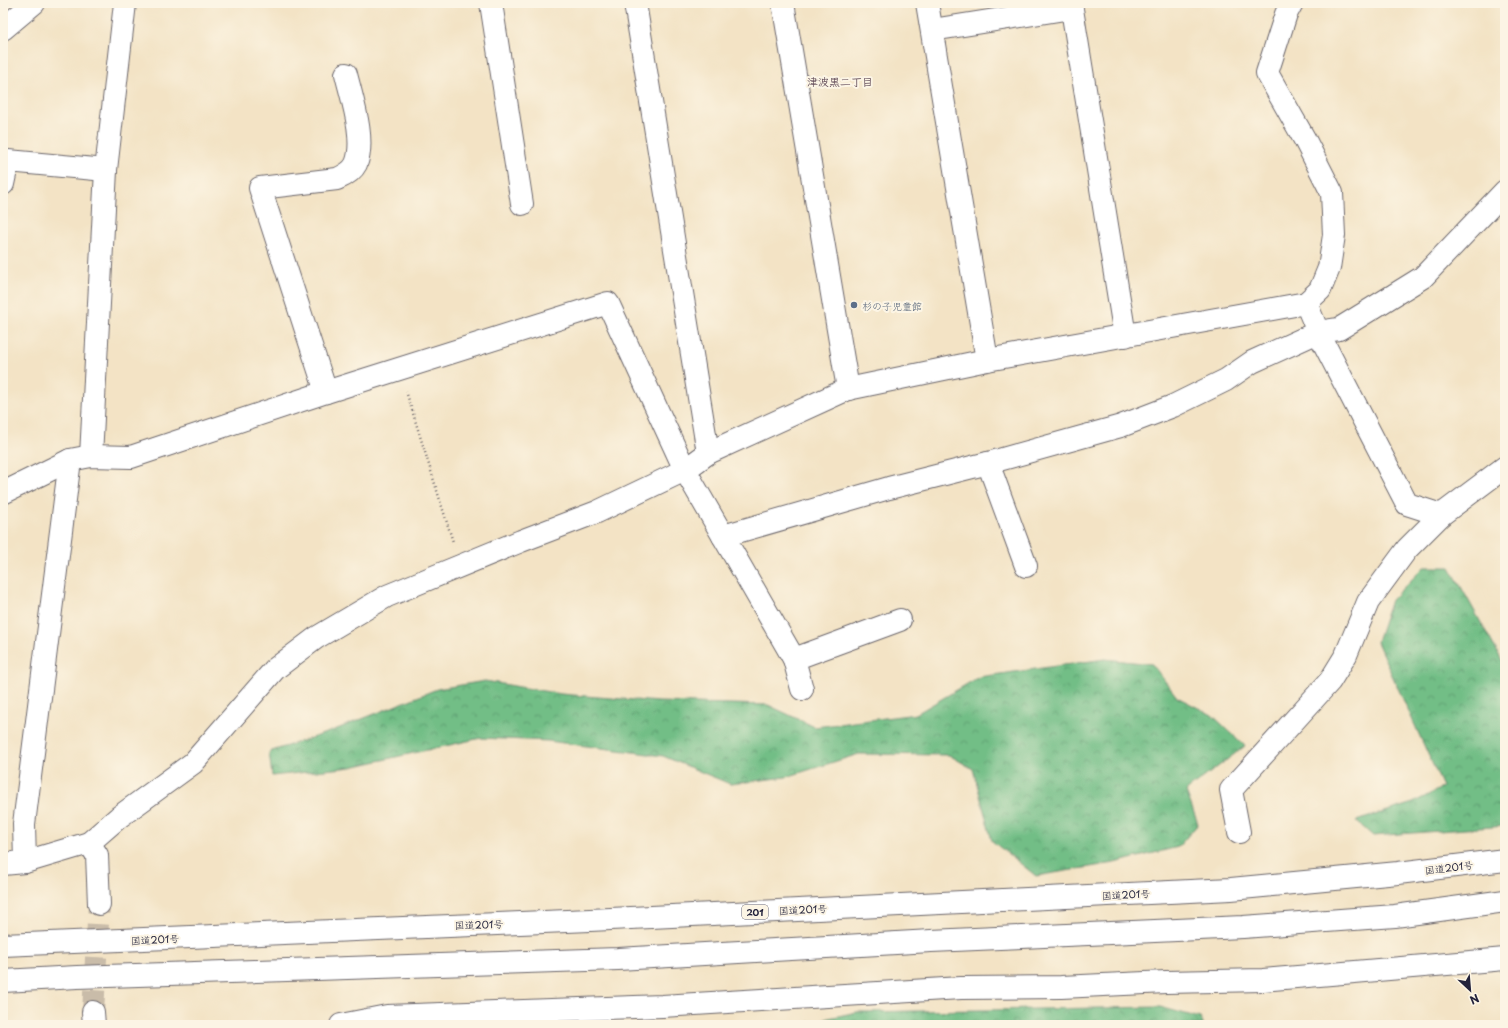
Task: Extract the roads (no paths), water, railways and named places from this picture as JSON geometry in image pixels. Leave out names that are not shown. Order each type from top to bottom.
[{"type":"main road","points":[[3,29],[34,3]]},
{"type":"main road","points":[[91,456],[106,170],[126,3]]},
{"type":"main road","points":[[490,3],[522,204]]},
{"type":"main road","points":[[635,3],[708,454]]},
{"type":"main road","points":[[782,3],[848,389]]},
{"type":"main road","points":[[928,3],[987,360]]},
{"type":"main road","points":[[3,864],[25,862],[89,843],[119,817],[193,763],[275,669],[316,638],[387,596],[521,541],[597,512],[685,470],[708,454],[848,389],[987,360],[1306,303],[1320,290],[1329,268],[1334,235],[1332,192],[1305,140],[1267,73],[1286,14],[1292,3]]},
{"type":"main road","points":[[932,30],[1071,5],[1124,336]]},
{"type":"main road","points":[[326,392],[260,188],[337,179],[347,174],[356,165],[360,143],[346,74]]},
{"type":"main road","points":[[3,184],[8,161],[106,170]]},
{"type":"main road","points":[[723,536],[889,488],[988,463],[1121,426],[1173,406],[1226,380],[1252,362],[1318,332],[1339,329],[1423,277],[1505,191]]},
{"type":"main road","points":[[3,493],[70,460],[91,456],[131,457],[326,392],[608,303],[685,470],[794,659],[802,689]]},
{"type":"main road","points":[[1306,303],[1318,332],[1407,504],[1441,515]]},
{"type":"main road","points":[[25,862],[24,824],[70,460]]},
{"type":"main road","points":[[988,463],[1026,566]]},
{"type":"main road","points":[[1239,832],[1231,790],[1330,681],[1346,655],[1368,602],[1407,549],[1441,515],[1505,467]]},
{"type":"main road","points":[[794,659],[900,620]]},
{"type":"main road","points":[[89,843],[97,855],[99,904]]},
{"type":"main road","name":"国道201号","points":[[3,945],[590,920],[1231,889],[1398,873],[1505,860]]},
{"type":"main road","points":[[3,982],[85,977],[618,959],[923,941],[1243,927],[1395,916],[1505,901]]},
{"type":"main road","points":[[341,1025],[387,1016],[662,1006],[960,988],[1061,987],[1166,982],[1262,980],[1505,960]]},
{"type":"tunnel","points":[[93,1012],[99,904]]},
{"type":"place","name":"杉の子児童館","points":[[854,305]]},
{"type":"district","name":"津波黒二丁目","points":[[840,81]]}]
